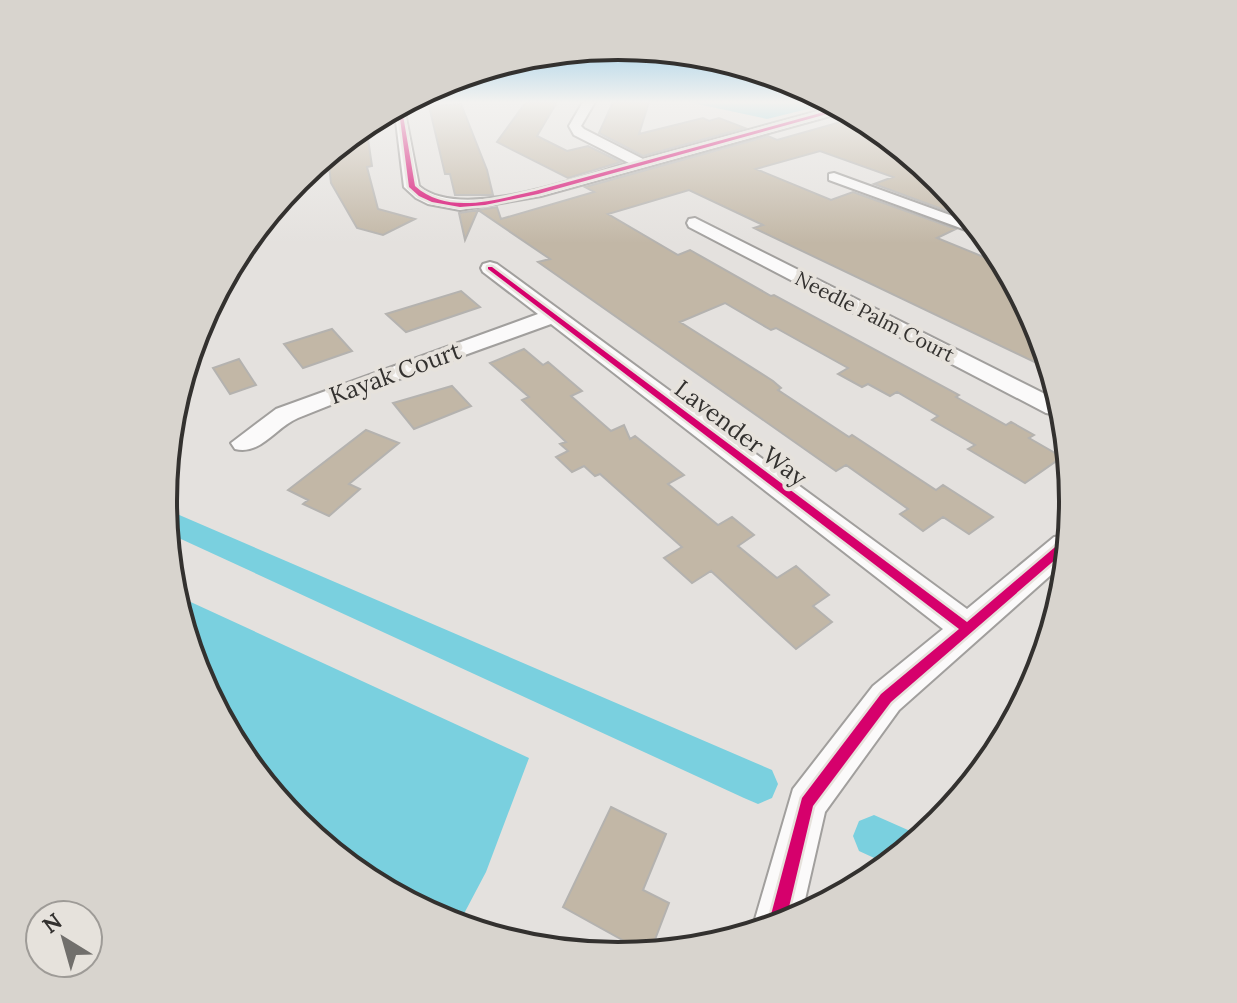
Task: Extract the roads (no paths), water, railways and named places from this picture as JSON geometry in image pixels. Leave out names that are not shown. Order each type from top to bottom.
[{"type":"street","points":[[407,149],[412,187],[434,201],[460,205],[485,203],[696,149]]},
{"type":"street","points":[[612,149],[641,164]]},
{"type":"street","points":[[834,177],[963,225]]},
{"type":"street","name":"Needle Palm Court","points":[[695,223],[1050,405]]},
{"type":"street","name":"Lavender Way","points":[[490,268],[968,629]]},
{"type":"street","name":"Kayak Court","points":[[244,443],[285,414],[553,316]]},
{"type":"street","points":[[780,912],[807,803],[886,698],[1057,552]]},
{"type":"water","points":[[188,601],[529,758],[486,872],[464,915],[423,897],[373,869],[306,814],[268,770],[236,722],[200,643]]},
{"type":"waterway","points":[[178,526],[758,784]]},
{"type":"waterway","points":[[874,836],[895,846]]}]
